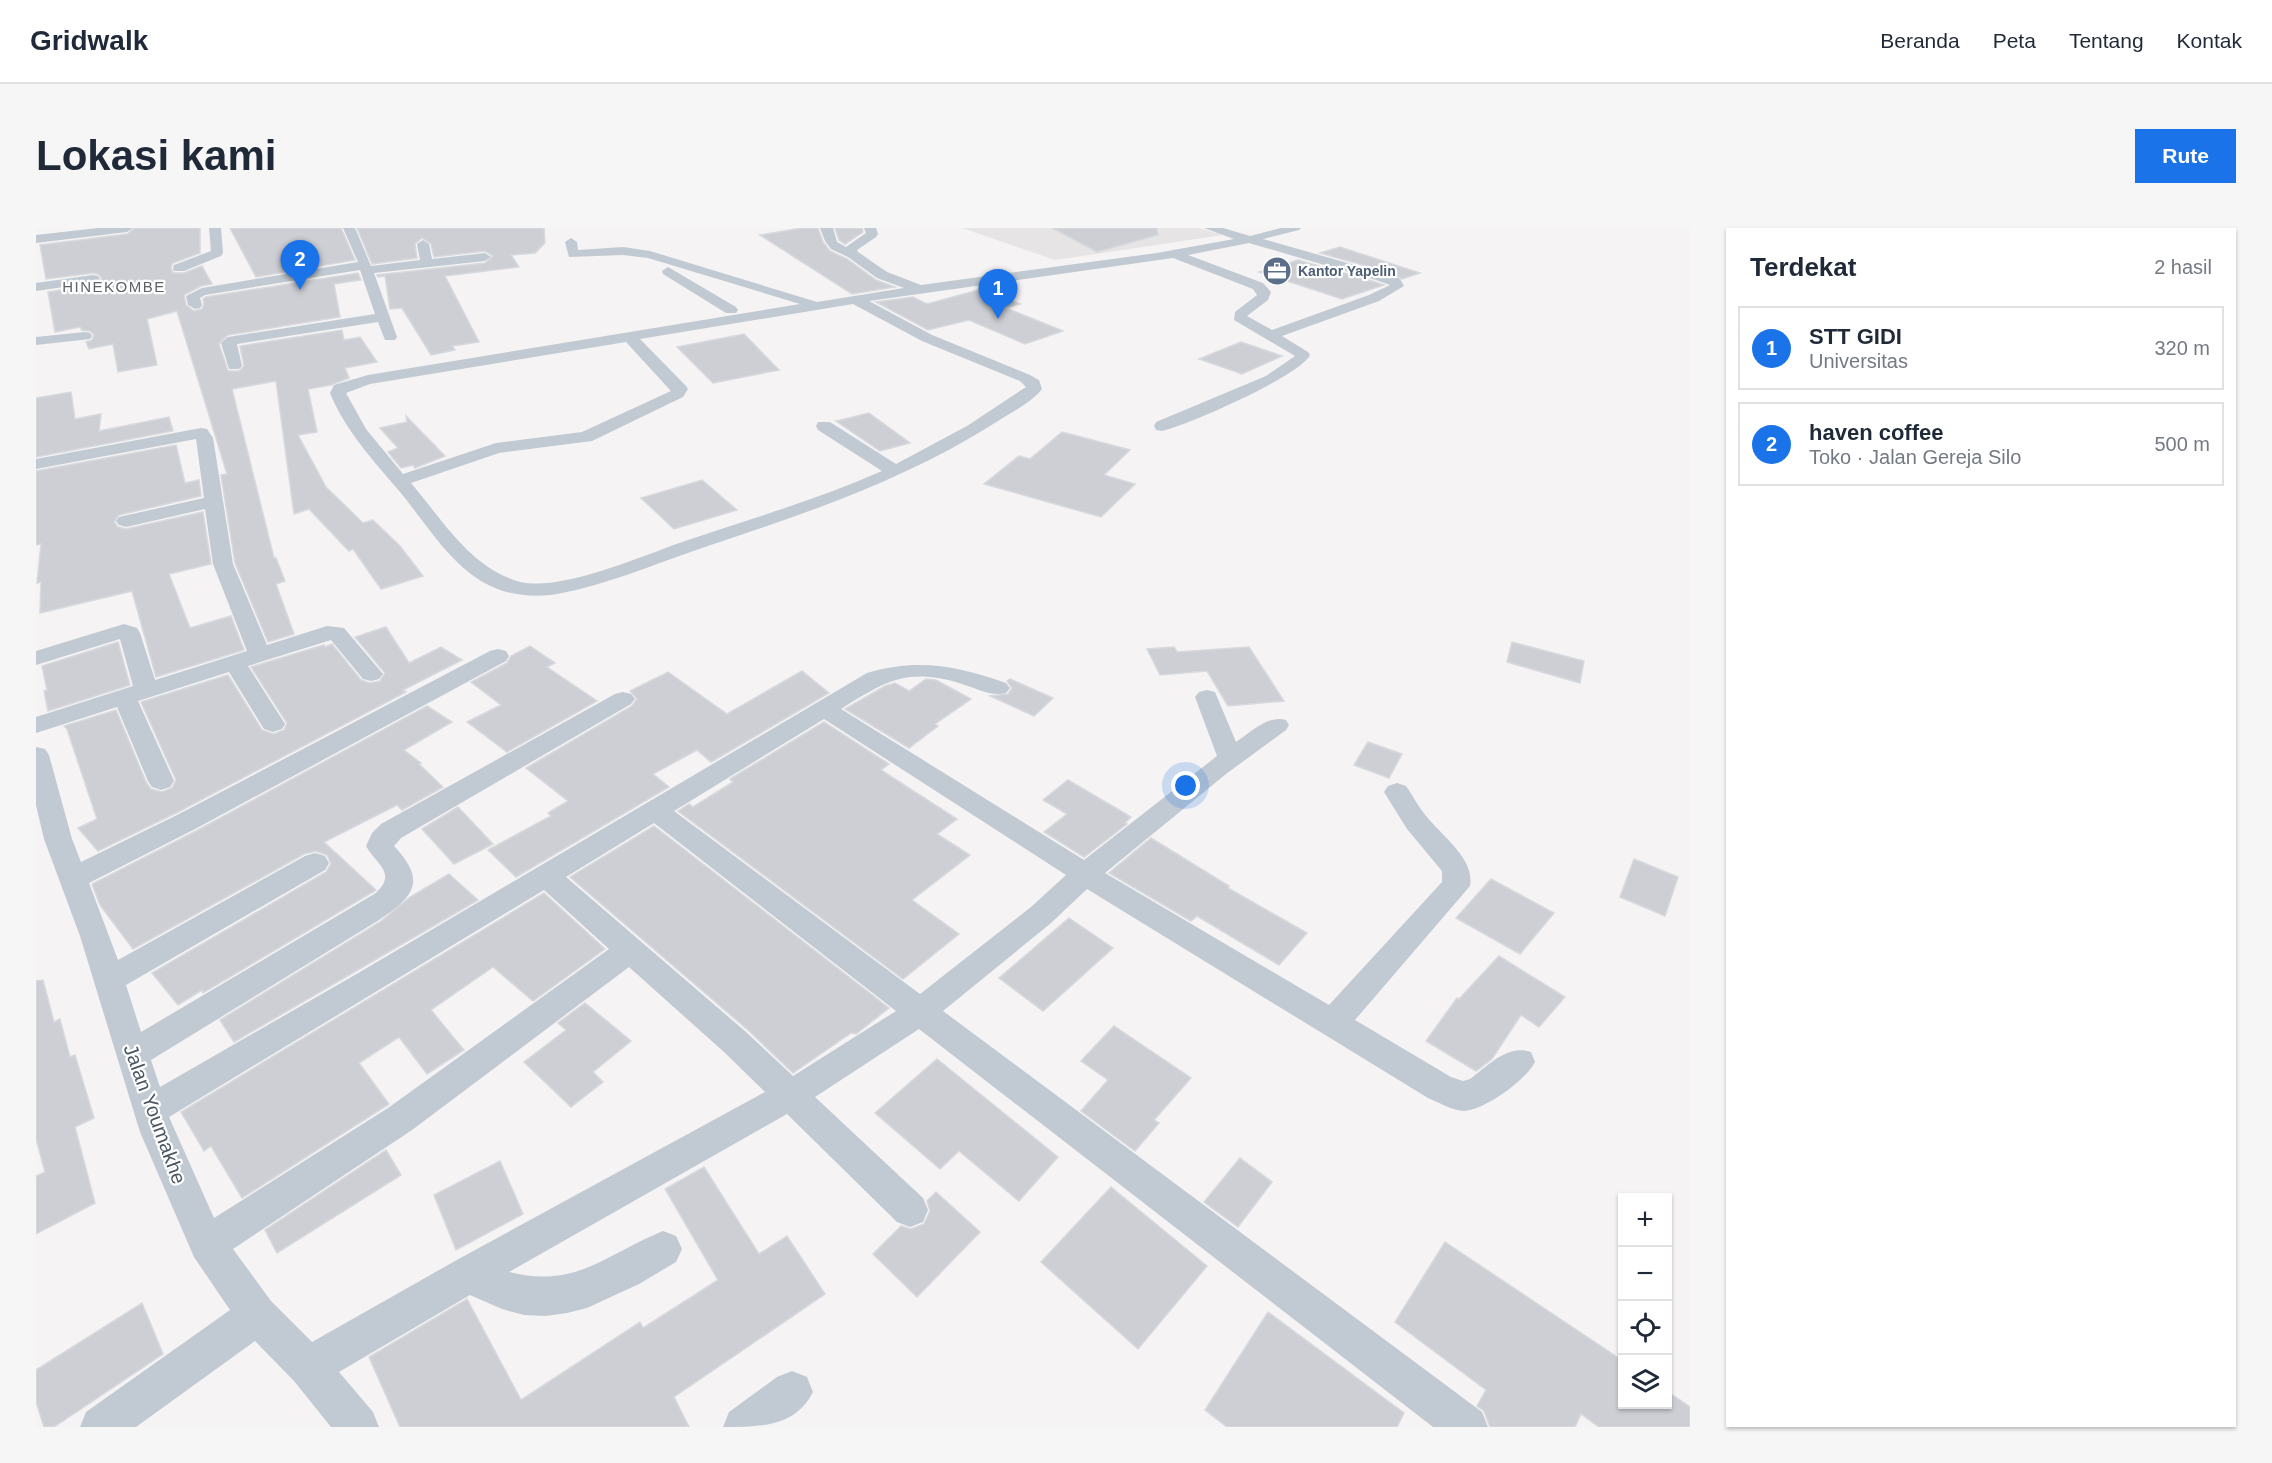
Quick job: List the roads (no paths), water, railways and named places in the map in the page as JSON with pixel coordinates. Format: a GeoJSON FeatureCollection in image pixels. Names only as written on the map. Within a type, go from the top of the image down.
{"type":"FeatureCollection","features":[{"type":"Feature","properties":{"kind":"street"},"geometry":{"type":"LineString","coordinates":[[36,239],[127,228]]}},
{"type":"Feature","properties":{"kind":"street"},"geometry":{"type":"LineString","coordinates":[[179,268],[217,253],[215,228]]}},
{"type":"Feature","properties":{"kind":"street"},"geometry":{"type":"LineString","coordinates":[[349,228],[390,337]]}},
{"type":"Feature","properties":{"kind":"street"},"geometry":{"type":"LineString","coordinates":[[826,228],[830,233],[828,238],[831,243],[852,254],[882,275],[921,290]]}},
{"type":"Feature","properties":{"kind":"street"},"geometry":{"type":"LineString","coordinates":[[852,254],[851,249],[872,234],[870,228]]}},
{"type":"Feature","properties":{"kind":"street"},"geometry":{"type":"LineString","coordinates":[[1210,228],[1397,284],[1391,291],[1285,329],[1274,337]]}},
{"type":"Feature","properties":{"kind":"street"},"geometry":{"type":"LineString","coordinates":[[849,301],[927,338],[1033,383],[1028,393],[997,415],[894,471],[865,484],[645,561],[543,590],[515,587],[499,582],[480,571],[449,542],[369,448],[352,423],[338,393],[340,388],[368,380],[849,301],[1173,254],[1295,228]]}},
{"type":"Feature","properties":{"kind":"street"},"geometry":{"type":"LineString","coordinates":[[423,244],[427,263]]}},
{"type":"Feature","properties":{"kind":"street"},"geometry":{"type":"LineString","coordinates":[[577,268],[573,266],[572,248],[623,251],[795,299],[825,305]]}},
{"type":"Feature","properties":{"kind":"street"},"geometry":{"type":"LineString","coordinates":[[1162,426],[1272,379],[1304,355],[1241,320],[1240,315],[1245,309],[1263,297],[1264,292],[1258,286],[1173,254]]}},
{"type":"Feature","properties":{"kind":"street"},"geometry":{"type":"LineString","coordinates":[[195,305],[193,296],[202,292],[365,268],[485,257]]}},
{"type":"Feature","properties":{"kind":"street"},"geometry":{"type":"LineString","coordinates":[[595,266],[651,257],[731,309]]}},
{"type":"Feature","properties":{"kind":"street"},"geometry":{"type":"LineString","coordinates":[[36,287],[93,279]]}},
{"type":"Feature","properties":{"kind":"street"},"geometry":{"type":"LineString","coordinates":[[582,334],[795,299]]}},
{"type":"Feature","properties":{"kind":"street"},"geometry":{"type":"LineString","coordinates":[[234,366],[228,343],[233,340],[384,317]]}},
{"type":"Feature","properties":{"kind":"street"},"geometry":{"type":"LineString","coordinates":[[36,341],[85,336]]}},
{"type":"Feature","properties":{"kind":"street"},"geometry":{"type":"LineString","coordinates":[[399,481],[496,448],[586,437],[677,394],[680,389],[630,336]]}},
{"type":"Feature","properties":{"kind":"street"},"geometry":{"type":"LineString","coordinates":[[824,426],[894,471]]}},
{"type":"Feature","properties":{"kind":"street"},"geometry":{"type":"LineString","coordinates":[[36,464],[201,433],[223,564],[260,654]]}},
{"type":"Feature","properties":{"kind":"street"},"geometry":{"type":"LineString","coordinates":[[126,521],[214,501]]}},
{"type":"Feature","properties":{"kind":"street"},"geometry":{"type":"LineString","coordinates":[[36,658],[124,631],[129,633],[135,693],[161,781]]}},
{"type":"Feature","properties":{"kind":"street"},"geometry":{"type":"LineString","coordinates":[[36,725],[327,633],[336,633],[371,674]]}},
{"type":"Feature","properties":{"kind":"street"},"geometry":{"type":"LineString","coordinates":[[72,879],[188,821],[498,656]]}},
{"type":"Feature","properties":{"kind":"street"},"geometry":{"type":"LineString","coordinates":[[234,662],[273,724]]}},
{"type":"Feature","properties":{"kind":"street"},"geometry":{"type":"LineString","coordinates":[[151,1110],[875,678],[907,669],[948,672],[998,688]]}},
{"type":"Feature","properties":{"kind":"street"},"geometry":{"type":"LineString","coordinates":[[1207,697],[1214,770]]}},
{"type":"Feature","properties":{"kind":"street"},"geometry":{"type":"LineString","coordinates":[[132,1054],[353,922],[387,899],[399,888],[402,879],[398,869],[380,846],[382,840],[391,831],[623,699]]}},
{"type":"Feature","properties":{"kind":"street"},"geometry":{"type":"LineString","coordinates":[[824,709],[1085,874],[1440,1088],[1463,1096],[1480,1091],[1519,1062]]}},
{"type":"Feature","properties":{"kind":"street"},"geometry":{"type":"LineString","coordinates":[[308,1367],[469,1274],[790,1095],[920,1012],[1041,915],[1085,874],[1214,770],[1277,725]]}},
{"type":"Feature","properties":{"kind":"street","name":"Jalan Youmakhe"},"geometry":{"type":"LineString","coordinates":[[38,775],[46,832],[72,879],[110,979],[158,1132],[207,1244],[257,1315],[308,1367],[358,1427]]}},
{"type":"Feature","properties":{"kind":"street"},"geometry":{"type":"LineString","coordinates":[[1333,1023],[1456,886],[1458,876],[1454,866],[1416,822],[1397,792]]}},
{"type":"Feature","properties":{"kind":"street"},"geometry":{"type":"LineString","coordinates":[[655,810],[1467,1427]]}},
{"type":"Feature","properties":{"kind":"street"},"geometry":{"type":"LineString","coordinates":[[110,979],[315,863]]}},
{"type":"Feature","properties":{"kind":"street"},"geometry":{"type":"LineString","coordinates":[[546,876],[735,1042],[910,1210]]}},
{"type":"Feature","properties":{"kind":"street"},"geometry":{"type":"LineString","coordinates":[[207,1244],[400,1119],[630,950]]}},
{"type":"Feature","properties":{"kind":"street"},"geometry":{"type":"LineString","coordinates":[[469,1274],[503,1290],[535,1297],[567,1294],[602,1284],[663,1249]]}},
{"type":"Feature","properties":{"kind":"street"},"geometry":{"type":"LineString","coordinates":[[101,1427],[257,1315]]}},
{"type":"Feature","properties":{"kind":"street"},"geometry":{"type":"LineString","coordinates":[[744,1427],[792,1392]]}},
{"type":"Feature","properties":{"kind":"place","name":"Kantor Yapelin"},"geometry":{"type":"Point","coordinates":[1277,271]}},
{"type":"Feature","properties":{"kind":"place","name":"haven coffee"},"geometry":{"type":"Point","coordinates":[300,290]}},
{"type":"Feature","properties":{"kind":"place","name":"STT GIDI"},"geometry":{"type":"Point","coordinates":[998,319]}},
{"type":"Feature","properties":{"kind":"district","name":"HINEKOMBE"},"geometry":{"type":"Point","coordinates":[114,287]}}]}
